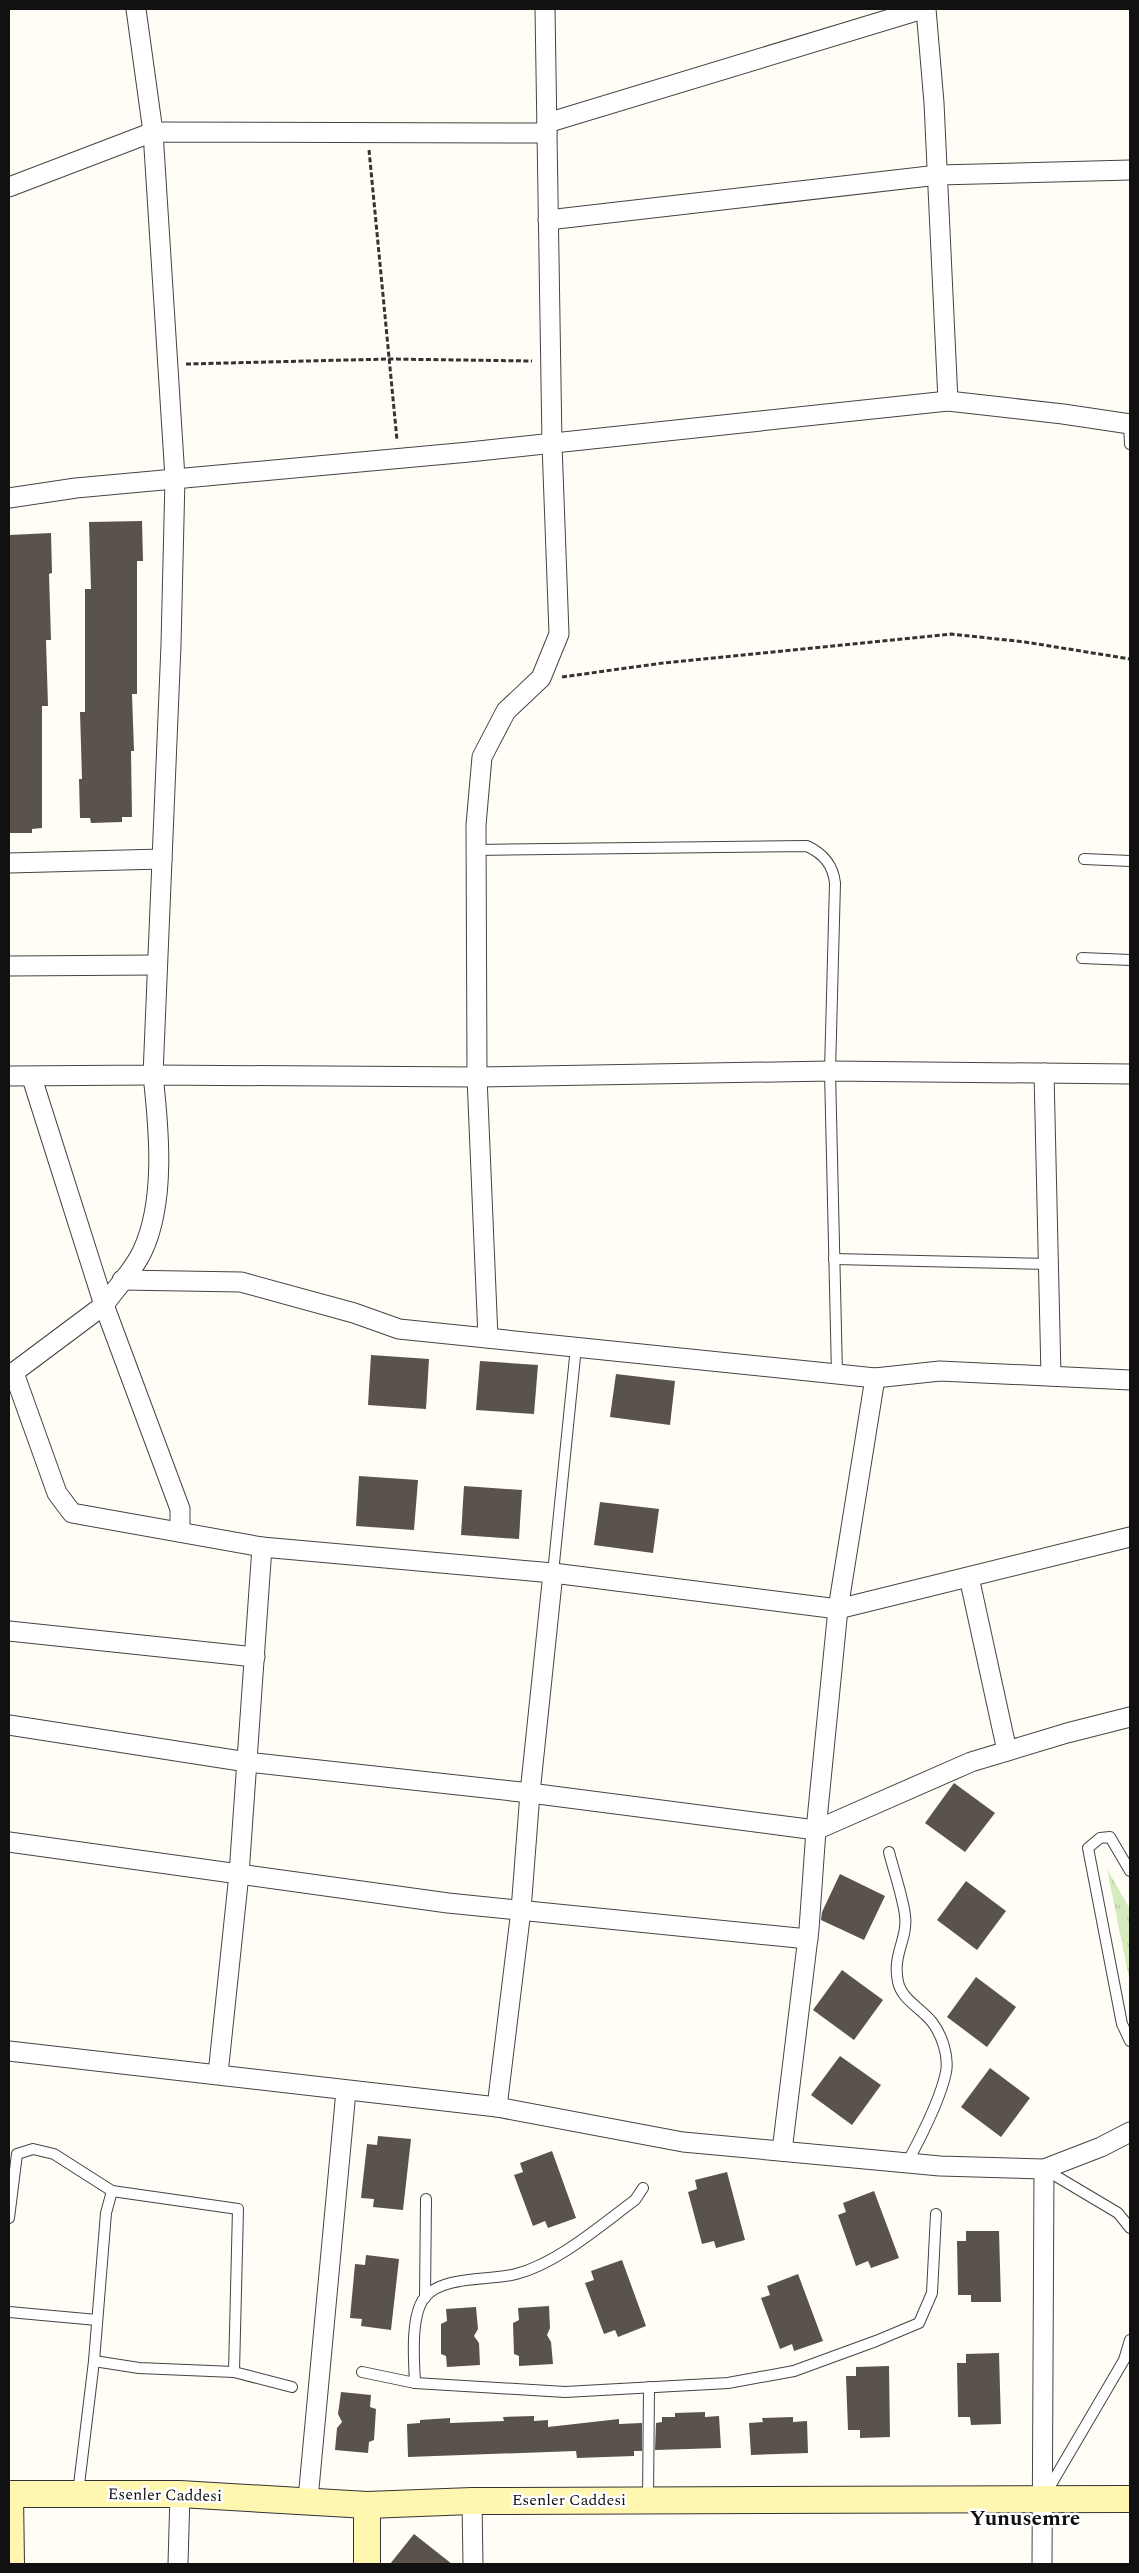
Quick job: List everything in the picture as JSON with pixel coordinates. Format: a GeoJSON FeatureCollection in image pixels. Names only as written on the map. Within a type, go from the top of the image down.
{"type":"FeatureCollection","features":[{"type":"Feature","properties":{"kind":"street"},"geometry":{"type":"LineString","coordinates":[[136,9],[152,132],[175,478],[162,860],[152,1075],[159,1129],[157,1201],[142,1252],[104,1305],[11,1375],[57,1493],[72,1513],[262,1547],[553,1573],[838,1609],[1130,1537]]}},
{"type":"Feature","properties":{"kind":"street"},"geometry":{"type":"LineString","coordinates":[[488,1338],[477,1077],[476,825],[482,757],[506,711],[541,678],[559,634],[550,362],[545,9]]}},
{"type":"Feature","properties":{"kind":"street"},"geometry":{"type":"LineString","coordinates":[[9,187],[152,132],[368,132],[547,128],[925,9],[938,175],[948,401]]}},
{"type":"Feature","properties":{"kind":"street"},"geometry":{"type":"LineString","coordinates":[[548,220],[938,175],[1130,170]]}},
{"type":"Feature","properties":{"kind":"street"},"geometry":{"type":"LineString","coordinates":[[9,498],[76,488],[552,444],[948,401],[1063,414],[1130,424]]}},
{"type":"Feature","properties":{"kind":"street"},"geometry":{"type":"LineString","coordinates":[[9,862],[162,860]]}},
{"type":"Feature","properties":{"kind":"street"},"geometry":{"type":"LineString","coordinates":[[9,966],[156,965]]}},
{"type":"Feature","properties":{"kind":"street"},"geometry":{"type":"LineString","coordinates":[[9,1076],[32,1078],[152,1075],[477,1077],[830,1071],[1130,1074]]}},
{"type":"Feature","properties":{"kind":"street"},"geometry":{"type":"LineString","coordinates":[[1044,1073],[1051,1376]]}},
{"type":"Feature","properties":{"kind":"street"},"geometry":{"type":"LineString","coordinates":[[32,1078],[104,1305],[180,1509],[180,1532]]}},
{"type":"Feature","properties":{"kind":"street"},"geometry":{"type":"LineString","coordinates":[[122,1280],[241,1282],[354,1313],[399,1329],[875,1378],[940,1371],[1130,1380]]}},
{"type":"Feature","properties":{"kind":"street"},"geometry":{"type":"LineString","coordinates":[[782,2150],[808,1939],[816,1830],[838,1609],[875,1378]]}},
{"type":"Feature","properties":{"kind":"street"},"geometry":{"type":"LineString","coordinates":[[218,2074],[239,1874],[262,1547]]}},
{"type":"Feature","properties":{"kind":"street"},"geometry":{"type":"LineString","coordinates":[[497,2107],[521,1910],[530,1793],[553,1573]]}},
{"type":"Feature","properties":{"kind":"street"},"geometry":{"type":"LineString","coordinates":[[969,1577],[1008,1751]]}},
{"type":"Feature","properties":{"kind":"street"},"geometry":{"type":"LineString","coordinates":[[9,1631],[255,1657]]}},
{"type":"Feature","properties":{"kind":"street"},"geometry":{"type":"LineString","coordinates":[[9,1725],[247,1762],[530,1793],[816,1830],[971,1762],[1130,1717]]}},
{"type":"Feature","properties":{"kind":"street"},"geometry":{"type":"LineString","coordinates":[[9,1842],[448,1903],[808,1939]]}},
{"type":"Feature","properties":{"kind":"street"},"geometry":{"type":"LineString","coordinates":[[9,2051],[497,2107],[684,2142],[907,2163],[1044,2169],[1101,2147],[1130,2132]]}},
{"type":"Feature","properties":{"kind":"street"},"geometry":{"type":"LineString","coordinates":[[308,2500],[346,2091]]}},
{"type":"Feature","properties":{"kind":"street"},"geometry":{"type":"LineString","coordinates":[[1042,2564],[1044,2169]]}},
{"type":"Feature","properties":{"kind":"street"},"geometry":{"type":"LineString","coordinates":[[9,2494],[11,2564]]}},
{"type":"Feature","properties":{"kind":"street","name":"Esenler Caddesi"},"geometry":{"type":"LineString","coordinates":[[9,2494],[180,2494],[368,2505],[472,2501],[1041,2500],[1130,2498]]}},
{"type":"Feature","properties":{"kind":"street"},"geometry":{"type":"LineString","coordinates":[[178,2564],[180,2494]]}},
{"type":"Feature","properties":{"kind":"street"},"geometry":{"type":"LineString","coordinates":[[472,2501],[473,2564]]}},
{"type":"Feature","properties":{"kind":"street"},"geometry":{"type":"LineString","coordinates":[[367,2564],[368,2505]]}},
{"type":"Feature","properties":{"kind":"lane"},"geometry":{"type":"LineString","coordinates":[[1130,424],[1130,444]]}},
{"type":"Feature","properties":{"kind":"lane"},"geometry":{"type":"LineString","coordinates":[[476,850],[807,846],[817,851],[830,865],[835,884],[830,1071],[837,1374]]}},
{"type":"Feature","properties":{"kind":"lane"},"geometry":{"type":"LineString","coordinates":[[1084,859],[1130,861]]}},
{"type":"Feature","properties":{"kind":"lane"},"geometry":{"type":"LineString","coordinates":[[1082,958],[1130,960]]}},
{"type":"Feature","properties":{"kind":"lane"},"geometry":{"type":"LineString","coordinates":[[834,1259],[1048,1264]]}},
{"type":"Feature","properties":{"kind":"lane"},"geometry":{"type":"LineString","coordinates":[[553,1573],[576,1347]]}},
{"type":"Feature","properties":{"kind":"lane"},"geometry":{"type":"LineString","coordinates":[[1130,1871],[1110,1837],[1100,1838],[1088,1848],[1122,2024],[1130,2041]]}},
{"type":"Feature","properties":{"kind":"lane"},"geometry":{"type":"LineString","coordinates":[[889,1852],[904,1915],[904,1932],[895,1964],[899,1985],[906,1998],[932,2022],[946,2056],[946,2072],[941,2089],[907,2163]]}},
{"type":"Feature","properties":{"kind":"lane"},"geometry":{"type":"LineString","coordinates":[[9,2218],[17,2154],[33,2149],[54,2154],[112,2191],[238,2209],[234,2372]]}},
{"type":"Feature","properties":{"kind":"lane"},"geometry":{"type":"LineString","coordinates":[[1044,2169],[1118,2213],[1130,2228]]}},
{"type":"Feature","properties":{"kind":"lane"},"geometry":{"type":"LineString","coordinates":[[425,2298],[439,2286],[516,2274],[554,2257],[636,2200],[643,2188]]}},
{"type":"Feature","properties":{"kind":"lane"},"geometry":{"type":"LineString","coordinates":[[78,2494],[94,2361],[106,2213],[112,2191]]}},
{"type":"Feature","properties":{"kind":"lane"},"geometry":{"type":"LineString","coordinates":[[415,2383],[414,2345],[418,2314],[425,2298],[426,2199]]}},
{"type":"Feature","properties":{"kind":"lane"},"geometry":{"type":"LineString","coordinates":[[362,2372],[415,2383],[564,2392],[728,2383],[794,2371],[876,2341],[919,2322],[932,2293],[936,2214]]}},
{"type":"Feature","properties":{"kind":"lane"},"geometry":{"type":"LineString","coordinates":[[9,2312],[97,2320]]}},
{"type":"Feature","properties":{"kind":"lane"},"geometry":{"type":"LineString","coordinates":[[1041,2500],[1119,2369],[1130,2340]]}},
{"type":"Feature","properties":{"kind":"lane"},"geometry":{"type":"LineString","coordinates":[[94,2361],[140,2368],[234,2372],[292,2386]]}},
{"type":"Feature","properties":{"kind":"lane"},"geometry":{"type":"LineString","coordinates":[[1119,2369],[1130,2370]]}},
{"type":"Feature","properties":{"kind":"lane"},"geometry":{"type":"LineString","coordinates":[[648,2388],[648,2500]]}},
{"type":"Feature","properties":{"kind":"path"},"geometry":{"type":"LineString","coordinates":[[368,132],[398,458]]}},
{"type":"Feature","properties":{"kind":"path"},"geometry":{"type":"LineString","coordinates":[[168,364],[389,359],[550,362]]}},
{"type":"Feature","properties":{"kind":"path"},"geometry":{"type":"LineString","coordinates":[[541,678],[587,675],[663,663],[951,634],[1025,642],[1130,659]]}},
{"type":"Feature","properties":{"kind":"green space"},"geometry":{"type":"Polygon","coordinates":[[[1107,1869],[1130,1909],[1130,1983],[1107,1869]]]}},
{"type":"Feature","properties":{"kind":"building"},"geometry":{"type":"Polygon","coordinates":[[[142,521],[143,561],[137,561],[137,694],[132,694],[134,751],[131,751],[132,817],[122,817],[122,822],[91,823],[90,818],[80,818],[79,779],[82,779],[80,712],[85,712],[85,589],[91,589],[89,522],[142,521]]]}},
{"type":"Feature","properties":{"kind":"building"},"geometry":{"type":"Polygon","coordinates":[[[51,533],[52,573],[49,574],[51,640],[46,640],[48,706],[42,706],[42,828],[32,829],[32,833],[9,833],[9,535],[51,533]]]}},
{"type":"Feature","properties":{"kind":"building"},"geometry":{"type":"Polygon","coordinates":[[[371,1355],[429,1359],[426,1409],[368,1405],[371,1355]]]}},
{"type":"Feature","properties":{"kind":"building"},"geometry":{"type":"Polygon","coordinates":[[[480,1361],[538,1365],[534,1414],[476,1410],[480,1361]]]}},
{"type":"Feature","properties":{"kind":"building"},"geometry":{"type":"Polygon","coordinates":[[[616,1374],[675,1381],[670,1425],[610,1417],[616,1374]]]}},
{"type":"Feature","properties":{"kind":"building"},"geometry":{"type":"Polygon","coordinates":[[[359,1476],[418,1480],[414,1530],[356,1526],[359,1476]]]}},
{"type":"Feature","properties":{"kind":"building"},"geometry":{"type":"Polygon","coordinates":[[[464,1486],[522,1490],[519,1539],[461,1535],[464,1486]]]}},
{"type":"Feature","properties":{"kind":"building"},"geometry":{"type":"Polygon","coordinates":[[[600,1502],[659,1509],[653,1553],[594,1545],[600,1502]]]}},
{"type":"Feature","properties":{"kind":"building"},"geometry":{"type":"Polygon","coordinates":[[[954,1783],[995,1813],[965,1852],[925,1823],[954,1783]]]}},
{"type":"Feature","properties":{"kind":"building"},"geometry":{"type":"Polygon","coordinates":[[[840,1874],[885,1896],[864,1940],[821,1920],[822,1912],[840,1874]]]}},
{"type":"Feature","properties":{"kind":"building"},"geometry":{"type":"Polygon","coordinates":[[[966,1881],[1006,1911],[977,1950],[937,1920],[966,1881]]]}},
{"type":"Feature","properties":{"kind":"building"},"geometry":{"type":"Polygon","coordinates":[[[842,1970],[883,2000],[854,2040],[813,2010],[842,1970]]]}},
{"type":"Feature","properties":{"kind":"building"},"geometry":{"type":"Polygon","coordinates":[[[976,1977],[1016,2007],[987,2047],[947,2017],[976,1977]]]}},
{"type":"Feature","properties":{"kind":"building"},"geometry":{"type":"Polygon","coordinates":[[[840,2056],[881,2085],[852,2125],[811,2095],[840,2056]]]}},
{"type":"Feature","properties":{"kind":"building"},"geometry":{"type":"Polygon","coordinates":[[[990,2068],[1030,2098],[1001,2137],[961,2107],[990,2068]]]}},
{"type":"Feature","properties":{"kind":"building"},"geometry":{"type":"Polygon","coordinates":[[[378,2136],[411,2139],[403,2210],[373,2207],[374,2199],[361,2198],[367,2144],[377,2145],[378,2136]]]}},
{"type":"Feature","properties":{"kind":"building"},"geometry":{"type":"Polygon","coordinates":[[[552,2151],[576,2218],[548,2228],[545,2221],[533,2226],[514,2175],[523,2172],[520,2163],[552,2151]]]}},
{"type":"Feature","properties":{"kind":"building"},"geometry":{"type":"Polygon","coordinates":[[[727,2172],[745,2240],[716,2248],[714,2241],[702,2244],[688,2192],[697,2189],[695,2180],[727,2172]]]}},
{"type":"Feature","properties":{"kind":"building"},"geometry":{"type":"Polygon","coordinates":[[[874,2191],[899,2258],[871,2268],[868,2261],[856,2266],[838,2215],[846,2212],[843,2203],[874,2191]]]}},
{"type":"Feature","properties":{"kind":"building"},"geometry":{"type":"Polygon","coordinates":[[[966,2231],[999,2231],[1001,2302],[971,2302],[971,2295],[958,2295],[957,2241],[966,2241],[966,2231]]]}},
{"type":"Feature","properties":{"kind":"building"},"geometry":{"type":"Polygon","coordinates":[[[366,2255],[399,2259],[391,2330],[361,2326],[362,2319],[350,2318],[355,2264],[365,2265],[366,2255]]]}},
{"type":"Feature","properties":{"kind":"building"},"geometry":{"type":"Polygon","coordinates":[[[622,2260],[646,2326],[618,2337],[615,2330],[604,2334],[585,2283],[594,2280],[591,2271],[622,2260]]]}},
{"type":"Feature","properties":{"kind":"building"},"geometry":{"type":"Polygon","coordinates":[[[798,2274],[823,2341],[794,2351],[792,2344],[780,2349],[761,2298],[770,2295],[767,2286],[798,2274]]]}},
{"type":"Feature","properties":{"kind":"building"},"geometry":{"type":"Polygon","coordinates":[[[549,2306],[550,2328],[547,2335],[551,2342],[553,2364],[519,2366],[519,2356],[514,2354],[513,2323],[519,2320],[518,2308],[549,2306]]]}},
{"type":"Feature","properties":{"kind":"building"},"geometry":{"type":"Polygon","coordinates":[[[476,2307],[478,2329],[474,2336],[479,2343],[480,2365],[447,2367],[446,2356],[441,2354],[441,2324],[447,2321],[446,2309],[476,2307]]]}},
{"type":"Feature","properties":{"kind":"building"},"geometry":{"type":"Polygon","coordinates":[[[999,2353],[1001,2424],[971,2425],[970,2417],[958,2417],[957,2363],[966,2363],[966,2354],[999,2353]]]}},
{"type":"Feature","properties":{"kind":"building"},"geometry":{"type":"Polygon","coordinates":[[[889,2366],[890,2437],[860,2438],[860,2430],[848,2430],[846,2376],[856,2376],[856,2367],[889,2366]]]}},
{"type":"Feature","properties":{"kind":"building"},"geometry":{"type":"Polygon","coordinates":[[[341,2392],[371,2395],[370,2407],[376,2409],[374,2440],[369,2442],[368,2453],[335,2450],[337,2428],[342,2422],[338,2414],[341,2392]]]}},
{"type":"Feature","properties":{"kind":"building"},"geometry":{"type":"Polygon","coordinates":[[[705,2412],[705,2417],[719,2416],[721,2448],[655,2450],[656,2423],[662,2422],[662,2417],[675,2417],[675,2413],[705,2412]]]}},
{"type":"Feature","properties":{"kind":"building"},"geometry":{"type":"Polygon","coordinates":[[[534,2416],[534,2421],[548,2420],[548,2427],[619,2419],[619,2424],[642,2423],[642,2451],[634,2451],[634,2456],[577,2458],[576,2451],[408,2457],[407,2424],[420,2423],[420,2420],[450,2418],[450,2423],[504,2421],[503,2417],[534,2416]]]}},
{"type":"Feature","properties":{"kind":"building"},"geometry":{"type":"Polygon","coordinates":[[[793,2417],[793,2422],[807,2421],[808,2453],[751,2455],[749,2423],[763,2422],[762,2418],[793,2417]]]}},
{"type":"Feature","properties":{"kind":"building"},"geometry":{"type":"Polygon","coordinates":[[[414,2534],[452,2564],[390,2564],[414,2534]]]}},
{"type":"Feature","properties":{"kind":"district","name":"Yunusemre"},"geometry":{"type":"Point","coordinates":[1025,2519]}}]}
